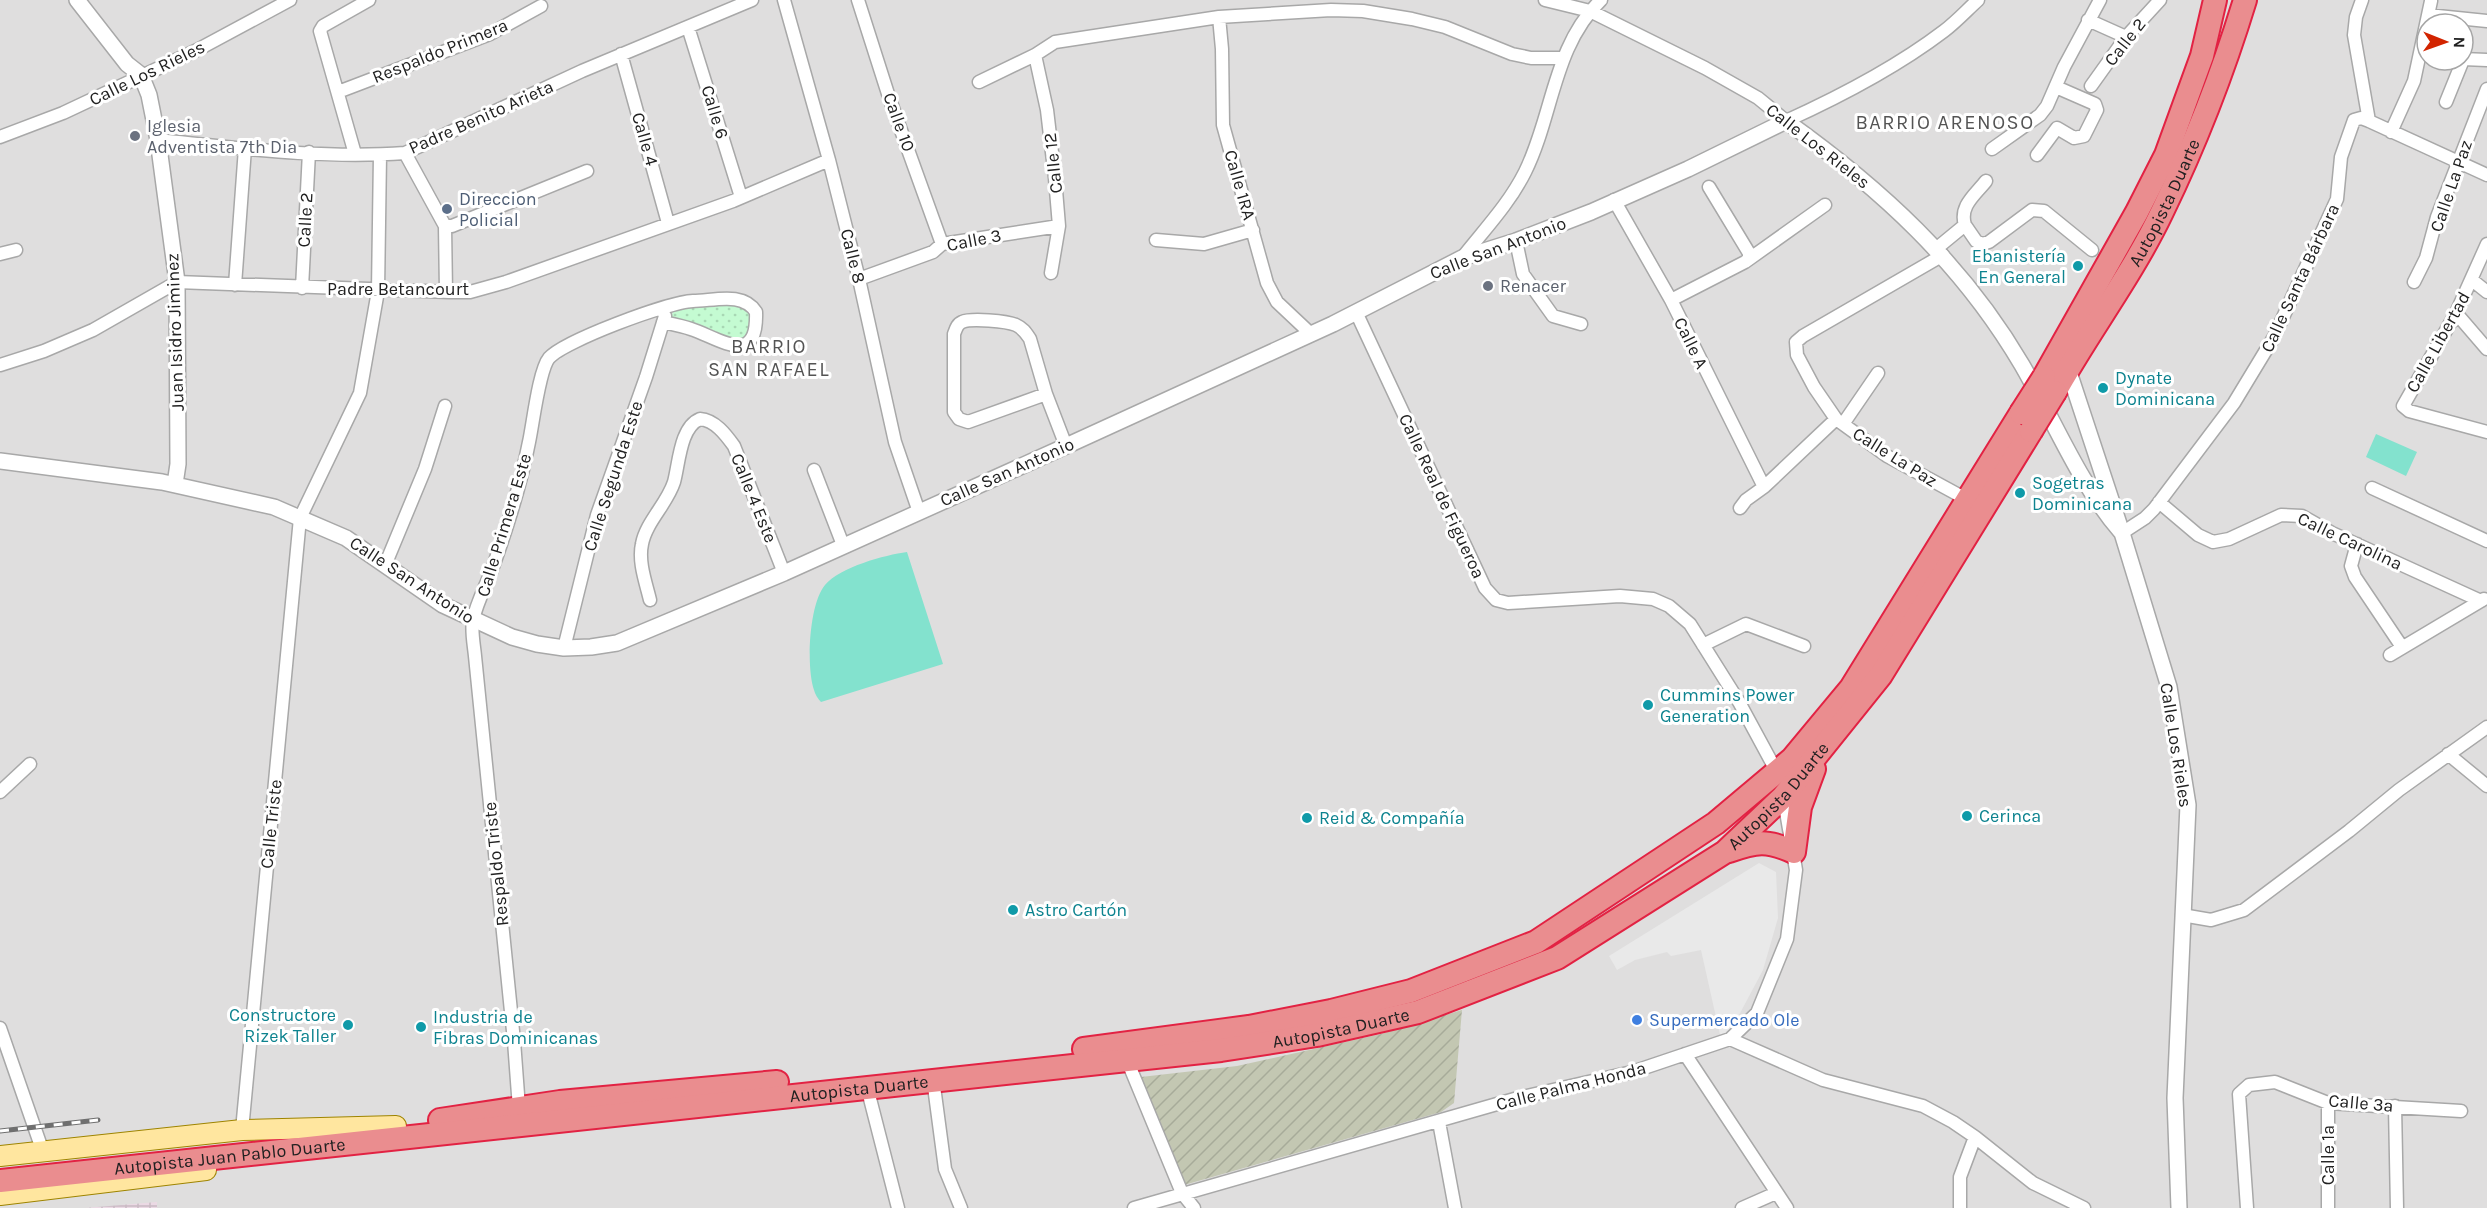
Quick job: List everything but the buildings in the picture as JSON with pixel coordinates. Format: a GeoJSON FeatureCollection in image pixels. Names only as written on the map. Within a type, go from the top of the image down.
{"type":"FeatureCollection","features":[{"type":"Feature","properties":{"kind":"highway","name":"Autopista Duarte"},"geometry":{"type":"LineString","coordinates":[[2042,381],[2137,213],[2166,155],[2202,56],[2216,0]]}},
{"type":"Feature","properties":{"kind":"highway","name":"Autopista Duarte"},"geometry":{"type":"LineString","coordinates":[[2042,381],[2068,369],[2128,273],[2162,212],[2225,65],[2245,0]]}},
{"type":"Feature","properties":{"kind":"highway"},"geometry":{"type":"LineString","coordinates":[[2026,422],[2042,381]]}},
{"type":"Feature","properties":{"kind":"highway","name":"Autopista Duarte"},"geometry":{"type":"LineString","coordinates":[[397,1132],[560,1102],[866,1073],[1221,1032],[1331,1011],[1411,991],[1536,942],[1716,823],[1792,759],[1851,688],[1968,500],[2026,422]]}},
{"type":"Feature","properties":{"kind":"highway","name":"Autopista Duarte"},"geometry":{"type":"LineString","coordinates":[[397,1132],[1221,1050],[1317,1035],[1418,1012],[1557,958],[1725,852],[1783,797],[1881,675],[2026,422]]}},
{"type":"Feature","properties":{"kind":"highway"},"geometry":{"type":"LineString","coordinates":[[1725,852],[1762,842],[1775,843],[1794,852],[1800,807],[1822,751]]}},
{"type":"Feature","properties":{"kind":"highway","name":"Autopista Juan Pablo Duarte"},"geometry":{"type":"LineString","coordinates":[[56,1162],[397,1132]]}},
{"type":"Feature","properties":{"kind":"highway"},"geometry":{"type":"LineString","coordinates":[[0,1167],[56,1162]]}},
{"type":"Feature","properties":{"kind":"highway"},"geometry":{"type":"LineString","coordinates":[[0,1181],[56,1162]]}},
{"type":"Feature","properties":{"kind":"main road"},"geometry":{"type":"LineString","coordinates":[[0,1156],[56,1162],[242,1130],[397,1132]]}},
{"type":"Feature","properties":{"kind":"main road"},"geometry":{"type":"LineString","coordinates":[[0,1195],[244,1165],[397,1132]]}},
{"type":"Feature","properties":{"kind":"street"},"geometry":{"type":"LineString","coordinates":[[77,0],[127,64],[141,75]]}},
{"type":"Feature","properties":{"kind":"street","name":"Calle Los Rieles"},"geometry":{"type":"LineString","coordinates":[[0,137],[63,113],[197,50],[290,0]]}},
{"type":"Feature","properties":{"kind":"street"},"geometry":{"type":"LineString","coordinates":[[355,154],[320,36],[323,26],[369,0]]}},
{"type":"Feature","properties":{"kind":"street","name":"Padre Benito Arieta"},"geometry":{"type":"LineString","coordinates":[[158,140],[309,152],[380,155],[405,153],[621,54],[753,0]]}},
{"type":"Feature","properties":{"kind":"street","name":"Calle 8"},"geometry":{"type":"LineString","coordinates":[[784,0],[860,279],[896,442],[919,512]]}},
{"type":"Feature","properties":{"kind":"street","name":"Calle 10"},"geometry":{"type":"LineString","coordinates":[[858,0],[889,97],[942,244]]}},
{"type":"Feature","properties":{"kind":"street","name":"Calle Los Rieles"},"geometry":{"type":"LineString","coordinates":[[1545,0],[1584,6],[1705,68],[1758,98],[1866,181],[1940,251],[2005,338],[2042,381],[2067,452],[2108,517],[2122,533]]}},
{"type":"Feature","properties":{"kind":"street"},"geometry":{"type":"LineString","coordinates":[[1462,258],[1509,200],[1526,172],[1539,138],[1563,58],[1584,6],[1600,0]]}},
{"type":"Feature","properties":{"kind":"street","name":"Calle San Antonio"},"geometry":{"type":"LineString","coordinates":[[0,461],[176,484],[274,507],[346,538],[386,563],[443,605],[473,621],[512,637],[564,648],[617,643],[784,573],[1066,446],[1311,334],[1462,258],[1516,241],[1688,169],[1821,105],[1893,64],[1944,31],[1978,0]]}},
{"type":"Feature","properties":{"kind":"street"},"geometry":{"type":"LineString","coordinates":[[1992,149],[2040,115],[2047,106],[2064,67],[2100,0]]}},
{"type":"Feature","properties":{"kind":"street","name":"Calle 2"},"geometry":{"type":"LineString","coordinates":[[2091,86],[2126,37],[2160,0]]}},
{"type":"Feature","properties":{"kind":"street"},"geometry":{"type":"LineString","coordinates":[[2362,0],[2356,17],[2354,35],[2369,121],[2487,176]]}},
{"type":"Feature","properties":{"kind":"street","name":"Respaldo Primera"},"geometry":{"type":"LineString","coordinates":[[338,92],[490,34],[541,6]]}},
{"type":"Feature","properties":{"kind":"street"},"geometry":{"type":"LineString","coordinates":[[979,82],[1035,55],[1055,42],[1219,17],[1331,10],[1363,11],[1446,27],[1512,54],[1531,58],[1563,58]]}},
{"type":"Feature","properties":{"kind":"street","name":"Calle 1RA"},"geometry":{"type":"LineString","coordinates":[[1219,17],[1222,49],[1223,124],[1267,283],[1277,302],[1311,334]]}},
{"type":"Feature","properties":{"kind":"street"},"geometry":{"type":"LineString","coordinates":[[2088,20],[2126,37]]}},
{"type":"Feature","properties":{"kind":"street","name":"Calle 6"},"geometry":{"type":"LineString","coordinates":[[688,27],[741,197]]}},
{"type":"Feature","properties":{"kind":"street","name":"Calle 4"},"geometry":{"type":"LineString","coordinates":[[621,54],[668,223]]}},
{"type":"Feature","properties":{"kind":"street","name":"Calle 12"},"geometry":{"type":"LineString","coordinates":[[1035,55],[1047,110],[1059,226],[1051,273]]}},
{"type":"Feature","properties":{"kind":"street"},"geometry":{"type":"LineString","coordinates":[[2391,132],[2418,72]]}},
{"type":"Feature","properties":{"kind":"street"},"geometry":{"type":"LineString","coordinates":[[2446,102],[2458,72]]}},
{"type":"Feature","properties":{"kind":"street","name":"Juan Isidro Jiminez"},"geometry":{"type":"LineString","coordinates":[[141,75],[149,95],[158,140],[177,282],[178,464],[176,484]]}},
{"type":"Feature","properties":{"kind":"street"},"geometry":{"type":"LineString","coordinates":[[2037,155],[2057,128],[2074,138],[2084,136],[2097,110],[2096,104],[2056,87]]}},
{"type":"Feature","properties":{"kind":"street","name":"Calle La Paz"},"geometry":{"type":"LineString","coordinates":[[2414,282],[2426,258],[2437,217],[2487,89]]}},
{"type":"Feature","properties":{"kind":"street","name":"Calle Santa Bárbara"},"geometry":{"type":"LineString","coordinates":[[2122,533],[2145,518],[2159,502],[2234,403],[2262,360],[2337,199],[2342,157],[2354,120],[2361,118],[2369,121]]}},
{"type":"Feature","properties":{"kind":"street"},"geometry":{"type":"LineString","coordinates":[[235,285],[244,148]]}},
{"type":"Feature","properties":{"kind":"street","name":"Calle 2"},"geometry":{"type":"LineString","coordinates":[[302,288],[309,152]]}},
{"type":"Feature","properties":{"kind":"street"},"geometry":{"type":"LineString","coordinates":[[405,153],[445,226],[446,292]]}},
{"type":"Feature","properties":{"kind":"street"},"geometry":{"type":"LineString","coordinates":[[300,518],[360,393],[378,291],[380,155]]}},
{"type":"Feature","properties":{"kind":"street","name":"Padre Betancourt"},"geometry":{"type":"LineString","coordinates":[[177,282],[378,291],[470,292],[507,282],[741,197],[829,160]]}},
{"type":"Feature","properties":{"kind":"street"},"geometry":{"type":"LineString","coordinates":[[445,226],[452,226],[587,171]]}},
{"type":"Feature","properties":{"kind":"street"},"geometry":{"type":"LineString","coordinates":[[1986,181],[1964,208],[1962,217],[1976,241],[1989,242],[2032,210],[2038,209],[2044,211],[2092,250]]}},
{"type":"Feature","properties":{"kind":"street"},"geometry":{"type":"LineString","coordinates":[[1709,187],[1749,253],[1749,258]]}},
{"type":"Feature","properties":{"kind":"street","name":"Calle A"},"geometry":{"type":"LineString","coordinates":[[1614,200],[1671,300],[1764,487]]}},
{"type":"Feature","properties":{"kind":"street"},"geometry":{"type":"LineString","coordinates":[[1671,300],[1762,252],[1825,205]]}},
{"type":"Feature","properties":{"kind":"street"},"geometry":{"type":"LineString","coordinates":[[1940,251],[1965,225]]}},
{"type":"Feature","properties":{"kind":"street","name":"Calle 3"},"geometry":{"type":"LineString","coordinates":[[860,279],[933,252],[942,244],[1059,226]]}},
{"type":"Feature","properties":{"kind":"street"},"geometry":{"type":"LineString","coordinates":[[1156,240],[1204,244],[1253,230]]}},
{"type":"Feature","properties":{"kind":"street"},"geometry":{"type":"LineString","coordinates":[[1516,241],[1523,274],[1553,316],[1581,324]]}},
{"type":"Feature","properties":{"kind":"street","name":"Calle Libertad"},"geometry":{"type":"LineString","coordinates":[[2487,244],[2456,314],[2403,406],[2409,411],[2487,432]]}},
{"type":"Feature","properties":{"kind":"street"},"geometry":{"type":"LineString","coordinates":[[0,254],[16,250]]}},
{"type":"Feature","properties":{"kind":"street","name":"Calle La Paz"},"geometry":{"type":"LineString","coordinates":[[1940,251],[1803,336],[1796,342],[1797,355],[1815,387],[1840,422],[1887,456],[1968,500]]}},
{"type":"Feature","properties":{"kind":"street"},"geometry":{"type":"LineString","coordinates":[[2472,280],[2487,292]]}},
{"type":"Feature","properties":{"kind":"street"},"geometry":{"type":"LineString","coordinates":[[0,365],[44,351],[93,330],[177,282]]}},
{"type":"Feature","properties":{"kind":"street"},"geometry":{"type":"LineString","coordinates":[[663,322],[690,328],[734,346],[748,342],[756,321],[756,312],[753,307],[741,300],[686,301],[668,306]]}},
{"type":"Feature","properties":{"kind":"street","name":"Calle Segunda Este"},"geometry":{"type":"LineString","coordinates":[[564,648],[597,515],[646,377],[668,306]]}},
{"type":"Feature","properties":{"kind":"street","name":"Calle Primera Este"},"geometry":{"type":"LineString","coordinates":[[473,621],[524,470],[542,378],[548,359],[562,349],[641,313],[668,306]]}},
{"type":"Feature","properties":{"kind":"street","name":"Calle Real de Figueroa"},"geometry":{"type":"LineString","coordinates":[[1356,312],[1485,588],[1496,600],[1508,603],[1620,596],[1653,599],[1669,606],[1690,624],[1739,702],[1777,771]]}},
{"type":"Feature","properties":{"kind":"street"},"geometry":{"type":"LineString","coordinates":[[2456,314],[2487,350]]}},
{"type":"Feature","properties":{"kind":"street"},"geometry":{"type":"LineString","coordinates":[[1046,394],[968,422],[959,419],[954,412],[954,334],[958,325],[963,321],[971,320],[1009,322],[1018,326],[1029,339],[1046,394],[1066,446]]}},
{"type":"Feature","properties":{"kind":"street","name":"Calle Los Rieles"},"geometry":{"type":"LineString","coordinates":[[2068,369],[2122,533],[2169,687],[2188,805],[2175,1098],[2178,1208]]}},
{"type":"Feature","properties":{"kind":"street"},"geometry":{"type":"LineString","coordinates":[[1740,508],[1746,500],[1840,422],[1878,372]]}},
{"type":"Feature","properties":{"kind":"street"},"geometry":{"type":"LineString","coordinates":[[386,563],[425,469],[445,406]]}},
{"type":"Feature","properties":{"kind":"street","name":"Calle 4 Este"},"geometry":{"type":"LineString","coordinates":[[650,600],[641,546],[669,494],[684,441],[692,425],[700,419],[711,423],[725,434],[734,446],[784,573]]}},
{"type":"Feature","properties":{"kind":"street"},"geometry":{"type":"LineString","coordinates":[[814,470],[843,545]]}},
{"type":"Feature","properties":{"kind":"street"},"geometry":{"type":"LineString","coordinates":[[2372,488],[2487,541]]}},
{"type":"Feature","properties":{"kind":"street","name":"Calle Carolina"},"geometry":{"type":"LineString","coordinates":[[2159,502],[2198,535],[2213,542],[2229,539],[2281,514],[2302,516],[2358,544],[2484,599]]}},
{"type":"Feature","properties":{"kind":"street","name":"Calle Triste"},"geometry":{"type":"LineString","coordinates":[[242,1130],[300,518]]}},
{"type":"Feature","properties":{"kind":"street"},"geometry":{"type":"LineString","coordinates":[[2358,544],[2351,566],[2355,577],[2402,647]]}},
{"type":"Feature","properties":{"kind":"street"},"geometry":{"type":"LineString","coordinates":[[2390,655],[2484,599]]}},
{"type":"Feature","properties":{"kind":"street","name":"Respaldo Triste"},"geometry":{"type":"LineString","coordinates":[[473,621],[519,1108]]}},
{"type":"Feature","properties":{"kind":"street"},"geometry":{"type":"LineString","coordinates":[[1703,645],[1746,624],[1803,646]]}},
{"type":"Feature","properties":{"kind":"street"},"geometry":{"type":"LineString","coordinates":[[2182,915],[2211,920],[2244,910],[2448,754],[2487,727]]}},
{"type":"Feature","properties":{"kind":"street"},"geometry":{"type":"LineString","coordinates":[[2448,754],[2487,786]]}},
{"type":"Feature","properties":{"kind":"street"},"geometry":{"type":"LineString","coordinates":[[0,792],[30,764]]}},
{"type":"Feature","properties":{"kind":"street","name":"Calle Palma Honda"},"geometry":{"type":"LineString","coordinates":[[1134,1208],[1518,1098],[1632,1072],[1730,1039],[1757,1013],[1787,939],[1796,870],[1777,771]]}},
{"type":"Feature","properties":{"kind":"street"},"geometry":{"type":"LineString","coordinates":[[0,1028],[56,1162]]}},
{"type":"Feature","properties":{"kind":"street"},"geometry":{"type":"LineString","coordinates":[[1730,1039],[1822,1080],[1923,1106],[1976,1137],[2033,1183],[2083,1208]]}},
{"type":"Feature","properties":{"kind":"street"},"geometry":{"type":"LineString","coordinates":[[1685,1054],[1786,1208]]}},
{"type":"Feature","properties":{"kind":"street"},"geometry":{"type":"LineString","coordinates":[[1127,1060],[1182,1193],[1194,1208]]}},
{"type":"Feature","properties":{"kind":"street"},"geometry":{"type":"LineString","coordinates":[[933,1079],[945,1169],[961,1208]]}},
{"type":"Feature","properties":{"kind":"street","name":"Calle 3a"},"geometry":{"type":"LineString","coordinates":[[2247,1208],[2240,1094],[2249,1084],[2275,1082],[2328,1103],[2461,1111]]}},
{"type":"Feature","properties":{"kind":"street"},"geometry":{"type":"LineString","coordinates":[[867,1087],[898,1208]]}},
{"type":"Feature","properties":{"kind":"street","name":"Calle 1a"},"geometry":{"type":"LineString","coordinates":[[2328,1103],[2328,1208]]}},
{"type":"Feature","properties":{"kind":"street"},"geometry":{"type":"LineString","coordinates":[[2395,1106],[2397,1208]]}},
{"type":"Feature","properties":{"kind":"street"},"geometry":{"type":"LineString","coordinates":[[1439,1122],[1455,1208]]}},
{"type":"Feature","properties":{"kind":"street"},"geometry":{"type":"LineString","coordinates":[[1960,1208],[1960,1177],[1976,1137]]}},
{"type":"Feature","properties":{"kind":"street"},"geometry":{"type":"LineString","coordinates":[[1743,1208],[1776,1193]]}},
{"type":"Feature","properties":{"kind":"shaded area"},"geometry":{"type":"Polygon","coordinates":[[[0,0],[2487,0],[2487,1208],[0,1208],[0,0]]]}},
{"type":"Feature","properties":{"kind":"shaded area"},"geometry":{"type":"Polygon","coordinates":[[[2376,434],[2417,452],[2406,476],[2366,457],[2376,434]]]}},
{"type":"Feature","properties":{"kind":"shaded area"},"geometry":{"type":"Polygon","coordinates":[[[907,552],[943,664],[821,702],[815,693],[812,680],[810,636],[815,606],[825,585],[852,567],[907,552]]]}},
{"type":"Feature","properties":{"kind":"shaded area"},"geometry":{"type":"Polygon","coordinates":[[[1759,863],[1776,872],[1778,918],[1763,970],[1730,1032],[1720,1035],[1701,950],[1671,956],[1667,952],[1635,960],[1617,970],[1609,956],[1759,863]]]}},
{"type":"Feature","properties":{"kind":"shaded area"},"geometry":{"type":"Polygon","coordinates":[[[1462,1010],[1454,1103],[1441,1112],[1184,1185],[1141,1077],[1237,1066],[1381,1034],[1462,1010]]]}},
{"type":"Feature","properties":{"kind":"shaded area"},"geometry":{"type":"Polygon","coordinates":[[[157,1202],[157,1208],[85,1208],[157,1202]]]}},
{"type":"Feature","properties":{"kind":"green space"},"geometry":{"type":"Polygon","coordinates":[[[730,301],[750,310],[750,333],[743,343],[671,318],[674,309],[730,301]]]}},
{"type":"Feature","properties":{"kind":"railway"},"geometry":{"type":"LineString","coordinates":[[0,1131],[98,1120]]}},
{"type":"Feature","properties":{"kind":"place","name":"Iglesia Adventista 7th Dia"},"geometry":{"type":"Point","coordinates":[135,136]}},
{"type":"Feature","properties":{"kind":"place","name":"Direccion Policial"},"geometry":{"type":"Point","coordinates":[447,209]}},
{"type":"Feature","properties":{"kind":"place","name":"Ebanistería En General"},"geometry":{"type":"Point","coordinates":[2078,266]}},
{"type":"Feature","properties":{"kind":"place","name":"Renacer"},"geometry":{"type":"Point","coordinates":[1488,286]}},
{"type":"Feature","properties":{"kind":"place","name":"Dynate Dominicana"},"geometry":{"type":"Point","coordinates":[2103,388]}},
{"type":"Feature","properties":{"kind":"place","name":"Sogetras Dominicana"},"geometry":{"type":"Point","coordinates":[2020,493]}},
{"type":"Feature","properties":{"kind":"place","name":"Cummins Power Generation"},"geometry":{"type":"Point","coordinates":[1648,705]}},
{"type":"Feature","properties":{"kind":"place","name":"Cerinca"},"geometry":{"type":"Point","coordinates":[1967,816]}},
{"type":"Feature","properties":{"kind":"place","name":"Reid & Compañía"},"geometry":{"type":"Point","coordinates":[1307,818]}},
{"type":"Feature","properties":{"kind":"place","name":"Astro Cartón"},"geometry":{"type":"Point","coordinates":[1013,910]}},
{"type":"Feature","properties":{"kind":"place","name":"Supermercado Ole"},"geometry":{"type":"Point","coordinates":[1637,1020]}},
{"type":"Feature","properties":{"kind":"place","name":"Constructore Rizek Taller"},"geometry":{"type":"Point","coordinates":[348,1025]}},
{"type":"Feature","properties":{"kind":"place","name":"Industria de Fibras Dominicanas"},"geometry":{"type":"Point","coordinates":[421,1027]}},
{"type":"Feature","properties":{"kind":"district","name":"BARRIO ARENOSO"},"geometry":{"type":"Point","coordinates":[1945,122]}},
{"type":"Feature","properties":{"kind":"district","name":"BARRIO SAN RAFAEL"},"geometry":{"type":"Point","coordinates":[769,358]}}]}
